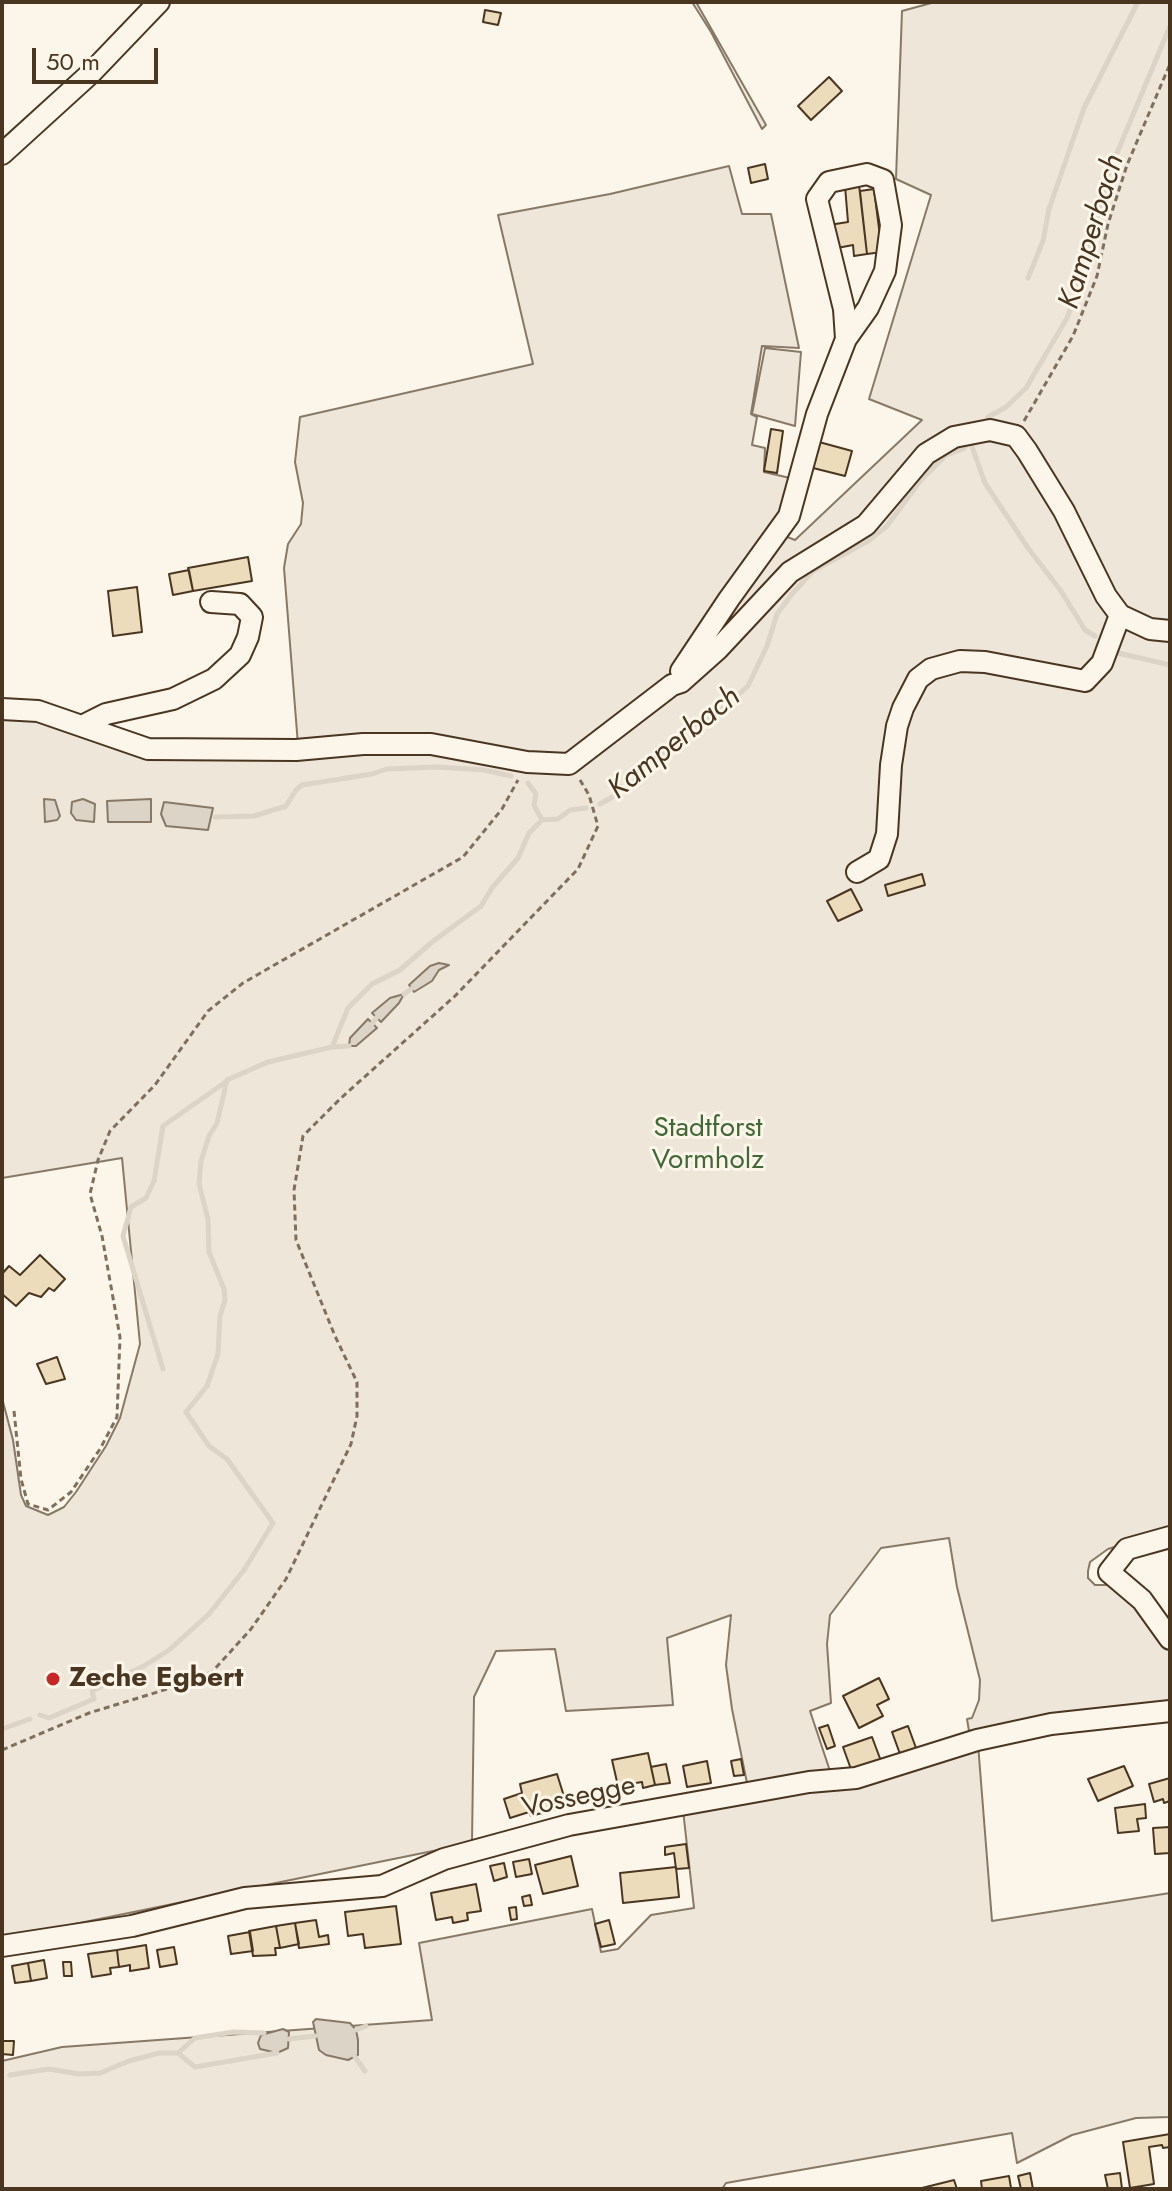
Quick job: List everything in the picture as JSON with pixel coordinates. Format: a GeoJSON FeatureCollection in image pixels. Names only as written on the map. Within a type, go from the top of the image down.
{"type":"FeatureCollection","features":[{"type":"Feature","properties":{"kind":"street"},"geometry":{"type":"LineString","coordinates":[[2,154],[91,73],[159,2]]}},
{"type":"Feature","properties":{"kind":"street"},"geometry":{"type":"LineString","coordinates":[[2,709],[38,711],[148,749],[296,750],[363,744],[431,744],[527,762],[569,764],[672,685],[789,516],[817,414],[846,339],[868,308],[885,271],[891,225],[883,180],[867,174],[829,182],[817,199],[844,309],[846,339]]}},
{"type":"Feature","properties":{"kind":"street"},"geometry":{"type":"LineString","coordinates":[[672,685],[681,682],[718,649],[790,572],[866,525],[926,454],[954,437],[990,430],[1016,436],[1064,511],[1106,596],[1120,615],[1150,629],[1170,631]]}},
{"type":"Feature","properties":{"kind":"street"},"geometry":{"type":"LineString","coordinates":[[84,725],[106,714],[173,699],[214,679],[240,655],[252,617],[240,604],[211,602]]}},
{"type":"Feature","properties":{"kind":"street"},"geometry":{"type":"LineString","coordinates":[[857,872],[879,859],[887,834],[897,726],[918,679],[931,669],[960,661],[985,662],[1085,681],[1102,663],[1120,615]]}},
{"type":"Feature","properties":{"kind":"street"},"geometry":{"type":"LineString","coordinates":[[1170,1537],[1127,1549],[1109,1572],[1142,1600],[1170,1639]]}},
{"type":"Feature","properties":{"kind":"street","name":"Vossegge"},"geometry":{"type":"LineString","coordinates":[[2,1946],[132,1926],[245,1898],[382,1886],[444,1859],[569,1825],[809,1782],[856,1778],[977,1740],[1051,1724],[1170,1711]]}},
{"type":"Feature","properties":{"kind":"path"},"geometry":{"type":"LineString","coordinates":[[1016,436],[1073,336],[1083,312],[1097,276],[1108,224],[1127,165],[1170,64]]}},
{"type":"Feature","properties":{"kind":"path"},"geometry":{"type":"LineString","coordinates":[[14,1411],[21,1479],[28,1504],[48,1510],[71,1492],[117,1417],[120,1337],[102,1236],[90,1194],[98,1160],[110,1131],[155,1085],[208,1011],[243,983],[463,857],[502,809],[527,762]]}},
{"type":"Feature","properties":{"kind":"path"},"geometry":{"type":"LineString","coordinates":[[2,1750],[89,1713],[212,1672],[251,1629],[286,1579],[351,1444],[357,1416],[357,1382],[296,1240],[294,1190],[303,1136],[455,996],[578,869],[598,826],[589,795],[569,764]]}},
{"type":"Feature","properties":{"kind":"green space"},"geometry":{"type":"Polygon","coordinates":[[[692,2],[696,2],[766,125],[762,129],[711,32],[692,2]]]}},
{"type":"Feature","properties":{"kind":"green space","name":"Stadtforst Vormholz"},"geometry":{"type":"Polygon","coordinates":[[[935,2],[1170,2],[1170,1530],[1108,1549],[1090,1562],[1088,1578],[1095,1585],[1109,1585],[1120,1591],[1147,1618],[1170,1651],[1170,1704],[1047,1720],[970,1737],[967,1719],[972,1718],[979,1700],[980,1680],[957,1587],[949,1538],[881,1548],[830,1615],[827,1644],[831,1703],[810,1711],[831,1774],[748,1788],[726,1665],[731,1615],[667,1638],[673,1705],[566,1711],[555,1649],[496,1651],[474,1697],[472,1843],[65,1926],[2,1936],[2,1398],[13,1440],[21,1495],[26,1506],[48,1515],[64,1507],[106,1446],[120,1418],[140,1344],[122,1158],[2,1178],[2,712],[32,713],[147,752],[295,753],[429,746],[530,765],[572,766],[606,742],[666,694],[664,689],[574,754],[512,755],[427,737],[298,745],[284,568],[288,544],[301,524],[303,503],[295,462],[300,417],[533,364],[498,215],[610,194],[729,166],[742,214],[771,214],[799,348],[762,346],[751,414],[757,417],[752,445],[765,448],[764,472],[790,478],[777,533],[795,540],[922,420],[869,399],[931,195],[896,179],[902,11],[935,2]]]}},
{"type":"Feature","properties":{"kind":"green space"},"geometry":{"type":"Polygon","coordinates":[[[765,348],[801,352],[795,426],[752,414],[765,348]]]}},
{"type":"Feature","properties":{"kind":"green space"},"geometry":{"type":"Polygon","coordinates":[[[978,1744],[992,1921],[1170,1893],[1170,2117],[1136,2118],[1072,2135],[1017,2163],[1012,2133],[726,2183],[722,2189],[2,2189],[2,2061],[62,2047],[432,2020],[419,1943],[592,1909],[601,1952],[618,1949],[651,1915],[694,1908],[683,1810],[978,1744]]]}},
{"type":"Feature","properties":{"kind":"shaded area"},"geometry":{"type":"Polygon","coordinates":[[[44,799],[55,800],[60,816],[57,820],[45,822],[44,799]]]}},
{"type":"Feature","properties":{"kind":"shaded area"},"geometry":{"type":"Polygon","coordinates":[[[83,799],[95,804],[94,822],[76,820],[71,813],[72,802],[83,799]]]}},
{"type":"Feature","properties":{"kind":"shaded area"},"geometry":{"type":"Polygon","coordinates":[[[151,799],[151,822],[108,822],[107,801],[151,799]]]}},
{"type":"Feature","properties":{"kind":"shaded area"},"geometry":{"type":"Polygon","coordinates":[[[164,802],[213,808],[208,830],[166,826],[161,814],[164,802]]]}},
{"type":"Feature","properties":{"kind":"shaded area"},"geometry":{"type":"Polygon","coordinates":[[[439,963],[449,965],[414,992],[409,985],[430,966],[439,963]]]}},
{"type":"Feature","properties":{"kind":"shaded area"},"geometry":{"type":"Polygon","coordinates":[[[404,994],[381,1022],[372,1013],[390,998],[404,994]]]}},
{"type":"Feature","properties":{"kind":"shaded area"},"geometry":{"type":"Polygon","coordinates":[[[368,1019],[377,1028],[356,1046],[349,1046],[350,1038],[368,1019]]]}},
{"type":"Feature","properties":{"kind":"shaded area"},"geometry":{"type":"Polygon","coordinates":[[[316,2019],[350,2023],[356,2030],[358,2055],[348,2060],[326,2055],[319,2050],[313,2022],[316,2019]]]}},
{"type":"Feature","properties":{"kind":"shaded area"},"geometry":{"type":"Polygon","coordinates":[[[283,2029],[289,2032],[288,2048],[277,2053],[260,2049],[258,2043],[261,2035],[283,2029]]]}},
{"type":"Feature","properties":{"kind":"building"},"geometry":{"type":"Polygon","coordinates":[[[485,10],[501,13],[498,25],[483,22],[485,10]]]}},
{"type":"Feature","properties":{"kind":"building"},"geometry":{"type":"Polygon","coordinates":[[[829,77],[842,91],[811,120],[798,106],[829,77]]]}},
{"type":"Feature","properties":{"kind":"building"},"geometry":{"type":"Polygon","coordinates":[[[765,164],[768,179],[751,183],[748,168],[765,164]]]}},
{"type":"Feature","properties":{"kind":"building"},"geometry":{"type":"Polygon","coordinates":[[[859,185],[867,254],[854,256],[853,245],[832,249],[829,225],[848,222],[845,186],[859,185]]]}},
{"type":"Feature","properties":{"kind":"building"},"geometry":{"type":"Polygon","coordinates":[[[874,189],[882,252],[867,254],[860,191],[874,189]]]}},
{"type":"Feature","properties":{"kind":"building"},"geometry":{"type":"Polygon","coordinates":[[[771,429],[783,431],[777,473],[764,471],[771,429]]]}},
{"type":"Feature","properties":{"kind":"building"},"geometry":{"type":"Polygon","coordinates":[[[819,442],[852,451],[845,476],[813,468],[819,442]]]}},
{"type":"Feature","properties":{"kind":"building"},"geometry":{"type":"Polygon","coordinates":[[[248,557],[252,581],[193,591],[188,568],[248,557]]]}},
{"type":"Feature","properties":{"kind":"building"},"geometry":{"type":"Polygon","coordinates":[[[189,570],[193,591],[173,595],[169,574],[189,570]]]}},
{"type":"Feature","properties":{"kind":"building"},"geometry":{"type":"Polygon","coordinates":[[[137,587],[142,632],[113,636],[108,591],[137,587]]]}},
{"type":"Feature","properties":{"kind":"building"},"geometry":{"type":"Polygon","coordinates":[[[922,874],[925,885],[888,896],[885,885],[922,874]]]}},
{"type":"Feature","properties":{"kind":"building"},"geometry":{"type":"Polygon","coordinates":[[[851,889],[862,910],[838,921],[827,901],[851,889]]]}},
{"type":"Feature","properties":{"kind":"building"},"geometry":{"type":"Polygon","coordinates":[[[40,1255],[65,1279],[54,1291],[49,1288],[41,1297],[29,1293],[16,1306],[2,1294],[2,1274],[9,1266],[20,1275],[40,1255]]]}},
{"type":"Feature","properties":{"kind":"building"},"geometry":{"type":"Polygon","coordinates":[[[57,1357],[65,1379],[46,1384],[37,1364],[57,1357]]]}},
{"type":"Feature","properties":{"kind":"building"},"geometry":{"type":"Polygon","coordinates":[[[879,1678],[889,1699],[877,1705],[883,1716],[859,1728],[843,1696],[879,1678]]]}},
{"type":"Feature","properties":{"kind":"building"},"geometry":{"type":"Polygon","coordinates":[[[828,1725],[835,1746],[827,1749],[819,1728],[828,1725]]]}},
{"type":"Feature","properties":{"kind":"building"},"geometry":{"type":"Polygon","coordinates":[[[908,1726],[916,1748],[900,1754],[892,1732],[908,1726]]]}},
{"type":"Feature","properties":{"kind":"building"},"geometry":{"type":"Polygon","coordinates":[[[872,1737],[881,1761],[852,1772],[843,1747],[872,1737]]]}},
{"type":"Feature","properties":{"kind":"building"},"geometry":{"type":"Polygon","coordinates":[[[648,1753],[655,1785],[643,1788],[642,1782],[618,1786],[612,1760],[648,1753]]]}},
{"type":"Feature","properties":{"kind":"building"},"geometry":{"type":"Polygon","coordinates":[[[741,1759],[744,1775],[734,1776],[731,1761],[741,1759]]]}},
{"type":"Feature","properties":{"kind":"building"},"geometry":{"type":"Polygon","coordinates":[[[707,1761],[711,1783],[687,1787],[683,1766],[707,1761]]]}},
{"type":"Feature","properties":{"kind":"building"},"geometry":{"type":"Polygon","coordinates":[[[666,1764],[670,1783],[655,1785],[651,1767],[666,1764]]]}},
{"type":"Feature","properties":{"kind":"building"},"geometry":{"type":"Polygon","coordinates":[[[1124,1766],[1133,1786],[1098,1801],[1088,1779],[1124,1766]]]}},
{"type":"Feature","properties":{"kind":"building"},"geometry":{"type":"Polygon","coordinates":[[[557,1774],[567,1806],[510,1818],[504,1799],[522,1793],[520,1784],[557,1774]]]}},
{"type":"Feature","properties":{"kind":"building"},"geometry":{"type":"Polygon","coordinates":[[[1170,1778],[1170,1801],[1164,1803],[1163,1799],[1154,1802],[1149,1784],[1170,1778]]]}},
{"type":"Feature","properties":{"kind":"building"},"geometry":{"type":"Polygon","coordinates":[[[1145,1804],[1146,1818],[1137,1819],[1139,1831],[1118,1833],[1115,1808],[1145,1804]]]}},
{"type":"Feature","properties":{"kind":"building"},"geometry":{"type":"Polygon","coordinates":[[[1170,1827],[1170,1853],[1155,1854],[1153,1828],[1170,1827]]]}},
{"type":"Feature","properties":{"kind":"building"},"geometry":{"type":"Polygon","coordinates":[[[686,1844],[689,1868],[676,1869],[674,1853],[665,1855],[665,1847],[686,1844]]]}},
{"type":"Feature","properties":{"kind":"building"},"geometry":{"type":"Polygon","coordinates":[[[571,1856],[578,1886],[543,1894],[535,1865],[571,1856]]]}},
{"type":"Feature","properties":{"kind":"building"},"geometry":{"type":"Polygon","coordinates":[[[529,1859],[532,1874],[516,1877],[513,1862],[529,1859]]]}},
{"type":"Feature","properties":{"kind":"building"},"geometry":{"type":"Polygon","coordinates":[[[504,1863],[507,1877],[494,1881],[490,1866],[504,1863]]]}},
{"type":"Feature","properties":{"kind":"building"},"geometry":{"type":"Polygon","coordinates":[[[676,1867],[679,1897],[623,1903],[620,1873],[676,1867]]]}},
{"type":"Feature","properties":{"kind":"building"},"geometry":{"type":"Polygon","coordinates":[[[476,1884],[481,1911],[467,1913],[468,1920],[453,1923],[452,1917],[436,1920],[431,1893],[476,1884]]]}},
{"type":"Feature","properties":{"kind":"building"},"geometry":{"type":"Polygon","coordinates":[[[530,1895],[532,1905],[524,1906],[522,1897],[530,1895]]]}},
{"type":"Feature","properties":{"kind":"building"},"geometry":{"type":"Polygon","coordinates":[[[396,1906],[401,1944],[365,1948],[363,1934],[348,1936],[345,1912],[396,1906]]]}},
{"type":"Feature","properties":{"kind":"building"},"geometry":{"type":"Polygon","coordinates":[[[516,1907],[517,1919],[511,1920],[509,1908],[516,1907]]]}},
{"type":"Feature","properties":{"kind":"building"},"geometry":{"type":"Polygon","coordinates":[[[316,1920],[319,1937],[328,1935],[329,1944],[299,1948],[295,1923],[316,1920]]]}},
{"type":"Feature","properties":{"kind":"building"},"geometry":{"type":"Polygon","coordinates":[[[609,1920],[615,1944],[601,1947],[595,1924],[609,1920]]]}},
{"type":"Feature","properties":{"kind":"building"},"geometry":{"type":"Polygon","coordinates":[[[295,1923],[299,1944],[280,1948],[276,1926],[295,1923]]]}},
{"type":"Feature","properties":{"kind":"building"},"geometry":{"type":"Polygon","coordinates":[[[276,1926],[280,1948],[275,1948],[276,1955],[253,1956],[249,1931],[276,1926]]]}},
{"type":"Feature","properties":{"kind":"building"},"geometry":{"type":"Polygon","coordinates":[[[250,1932],[253,1951],[231,1954],[228,1936],[250,1932]]]}},
{"type":"Feature","properties":{"kind":"building"},"geometry":{"type":"Polygon","coordinates":[[[146,1945],[149,1968],[130,1971],[130,1965],[119,1967],[117,1950],[146,1945]]]}},
{"type":"Feature","properties":{"kind":"building"},"geometry":{"type":"Polygon","coordinates":[[[174,1947],[177,1964],[160,1967],[157,1950],[174,1947]]]}},
{"type":"Feature","properties":{"kind":"building"},"geometry":{"type":"Polygon","coordinates":[[[117,1950],[119,1967],[110,1968],[111,1974],[92,1977],[88,1954],[117,1950]]]}},
{"type":"Feature","properties":{"kind":"building"},"geometry":{"type":"Polygon","coordinates":[[[44,1960],[47,1978],[31,1981],[28,1963],[44,1960]]]}},
{"type":"Feature","properties":{"kind":"building"},"geometry":{"type":"Polygon","coordinates":[[[63,1962],[71,1962],[72,1976],[64,1976],[63,1962]]]}},
{"type":"Feature","properties":{"kind":"building"},"geometry":{"type":"Polygon","coordinates":[[[28,1963],[31,1981],[15,1983],[12,1966],[28,1963]]]}},
{"type":"Feature","properties":{"kind":"building"},"geometry":{"type":"Polygon","coordinates":[[[2,2041],[14,2041],[13,2055],[2,2054],[2,2041]]]}},
{"type":"Feature","properties":{"kind":"building"},"geometry":{"type":"Polygon","coordinates":[[[1170,2134],[1170,2147],[1149,2147],[1154,2184],[1130,2188],[1123,2142],[1170,2134]]]}},
{"type":"Feature","properties":{"kind":"building"},"geometry":{"type":"Polygon","coordinates":[[[1030,2173],[1033,2189],[1021,2189],[1018,2176],[1030,2173]]]}},
{"type":"Feature","properties":{"kind":"building"},"geometry":{"type":"Polygon","coordinates":[[[1120,2173],[1122,2189],[1108,2189],[1105,2175],[1120,2173]]]}},
{"type":"Feature","properties":{"kind":"building"},"geometry":{"type":"Polygon","coordinates":[[[1009,2176],[1011,2188],[982,2189],[981,2181],[1009,2176]]]}},
{"type":"Feature","properties":{"kind":"building"},"geometry":{"type":"Polygon","coordinates":[[[954,2180],[957,2189],[922,2189],[922,2188],[954,2180]]]}},
{"type":"Feature","properties":{"kind":"waterway"},"geometry":{"type":"LineString","coordinates":[[1028,278],[1043,241],[1049,209],[1084,108],[1138,2]]}},
{"type":"Feature","properties":{"kind":"waterway","name":"Kamperbach"},"geometry":{"type":"LineString","coordinates":[[988,417],[1006,407],[1026,388],[1067,318],[1085,268],[1107,177],[1170,26]]}},
{"type":"Feature","properties":{"kind":"waterway","name":"Kamperbach"},"geometry":{"type":"LineString","coordinates":[[600,804],[629,788],[685,728],[711,719],[748,686],[767,646],[777,614],[792,594],[813,571],[868,541],[887,526],[921,480],[946,455],[963,449],[970,441],[985,483],[1085,630],[1095,636]]}},
{"type":"Feature","properties":{"kind":"waterway"},"geometry":{"type":"LineString","coordinates":[[1114,652],[1170,665]]}},
{"type":"Feature","properties":{"kind":"waterway"},"geometry":{"type":"LineString","coordinates":[[215,817],[254,816],[286,806],[302,785],[387,769],[437,767],[484,770],[511,776]]}},
{"type":"Feature","properties":{"kind":"waterway"},"geometry":{"type":"LineString","coordinates":[[528,783],[536,794],[534,805],[542,820]]}},
{"type":"Feature","properties":{"kind":"waterway","name":"Kamperbach"},"geometry":{"type":"LineString","coordinates":[[40,1715],[49,1718],[94,1699],[92,1691],[169,1650],[209,1614],[244,1570],[273,1523],[227,1459],[209,1446],[186,1412],[207,1386],[218,1354],[220,1316],[225,1300],[224,1289],[209,1252],[208,1219],[199,1184],[201,1161],[217,1123],[227,1080],[268,1062],[332,1047],[348,1008],[372,984],[400,970],[481,906],[518,858],[529,833],[542,820],[558,819],[570,810],[586,808]]}},
{"type":"Feature","properties":{"kind":"waterway"},"geometry":{"type":"LineString","coordinates":[[404,994],[411,989]]}},
{"type":"Feature","properties":{"kind":"waterway"},"geometry":{"type":"LineString","coordinates":[[372,1024],[377,1017]]}},
{"type":"Feature","properties":{"kind":"waterway"},"geometry":{"type":"LineString","coordinates":[[333,1047],[349,1046]]}},
{"type":"Feature","properties":{"kind":"waterway"},"geometry":{"type":"LineString","coordinates":[[163,1369],[123,1236],[131,1207],[146,1198],[154,1181],[163,1126],[227,1081]]}},
{"type":"Feature","properties":{"kind":"waterway","name":"Kamperbach"},"geometry":{"type":"LineString","coordinates":[[2,1729],[30,1719]]}},
{"type":"Feature","properties":{"kind":"waterway"},"geometry":{"type":"LineString","coordinates":[[356,2030],[366,2026]]}},
{"type":"Feature","properties":{"kind":"waterway"},"geometry":{"type":"LineString","coordinates":[[178,2053],[195,2038],[233,2032],[264,2033]]}},
{"type":"Feature","properties":{"kind":"waterway"},"geometry":{"type":"LineString","coordinates":[[289,2039],[315,2036]]}},
{"type":"Feature","properties":{"kind":"waterway"},"geometry":{"type":"LineString","coordinates":[[10,2075],[49,2069],[79,2074],[100,2073],[159,2053],[178,2053],[195,2067],[277,2053]]}},
{"type":"Feature","properties":{"kind":"waterway"},"geometry":{"type":"LineString","coordinates":[[355,2057],[365,2071]]}},
{"type":"Feature","properties":{"kind":"place","name":"Zeche Egbert"},"geometry":{"type":"Point","coordinates":[53,1679]}}]}
